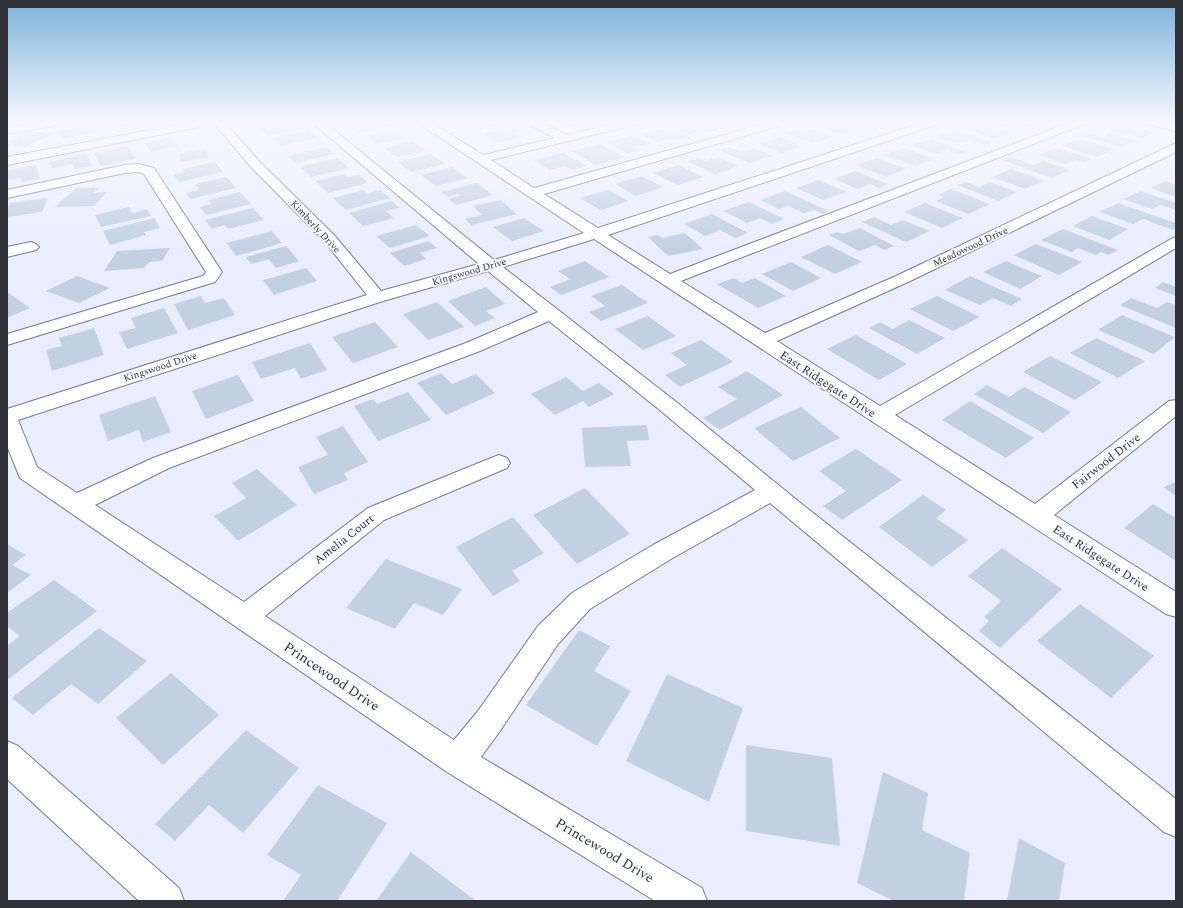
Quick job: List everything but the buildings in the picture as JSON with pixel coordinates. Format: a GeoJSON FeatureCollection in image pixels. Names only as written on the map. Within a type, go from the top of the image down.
{"type":"FeatureCollection","features":[{"type":"Feature","properties":{"kind":"street","name":"Kimberly Drive"},"geometry":{"type":"LineString","coordinates":[[256,165],[330,239],[377,297]]}},
{"type":"Feature","properties":{"kind":"street"},"geometry":{"type":"LineString","coordinates":[[370,165],[550,313],[668,406],[771,492],[1176,820]]}},
{"type":"Feature","properties":{"kind":"street","name":"East Ridgegate Drive"},"geometry":{"type":"LineString","coordinates":[[491,165],[878,416],[1176,606]]}},
{"type":"Feature","properties":{"kind":"street"},"geometry":{"type":"LineString","coordinates":[[532,193],[629,165]]}},
{"type":"Feature","properties":{"kind":"street","name":"Kingswood Drive"},"geometry":{"type":"LineString","coordinates":[[7,418],[377,297],[596,234],[803,165]]}},
{"type":"Feature","properties":{"kind":"street"},"geometry":{"type":"LineString","coordinates":[[668,280],[967,165]]}},
{"type":"Feature","properties":{"kind":"street","name":"Meadowood Drive"},"geometry":{"type":"LineString","coordinates":[[762,341],[902,279],[1138,165]]}},
{"type":"Feature","properties":{"kind":"street"},"geometry":{"type":"LineString","coordinates":[[7,194],[125,169],[138,168],[149,171],[214,272],[209,279],[39,329],[7,340]]}},
{"type":"Feature","properties":{"kind":"street"},"geometry":{"type":"LineString","coordinates":[[878,416],[1176,242]]}},
{"type":"Feature","properties":{"kind":"street"},"geometry":{"type":"LineString","coordinates":[[7,252],[31,247]]}},
{"type":"Feature","properties":{"kind":"street"},"geometry":{"type":"LineString","coordinates":[[76,504],[161,463],[473,347],[531,323],[550,313]]}},
{"type":"Feature","properties":{"kind":"street","name":"Fairwood Drive"},"geometry":{"type":"LineString","coordinates":[[1036,516],[1176,406]]}},
{"type":"Feature","properties":{"kind":"street","name":"Princewood Drive"},"geometry":{"type":"LineString","coordinates":[[7,418],[28,472],[458,761],[689,901]]}},
{"type":"Feature","properties":{"kind":"street","name":"Amelia Court"},"geometry":{"type":"LineString","coordinates":[[245,617],[376,514],[499,462]]}},
{"type":"Feature","properties":{"kind":"street"},"geometry":{"type":"LineString","coordinates":[[458,761],[489,721],[548,636],[581,601],[662,552],[771,492]]}},
{"type":"Feature","properties":{"kind":"street"},"geometry":{"type":"LineString","coordinates":[[7,757],[166,901]]}}]}
